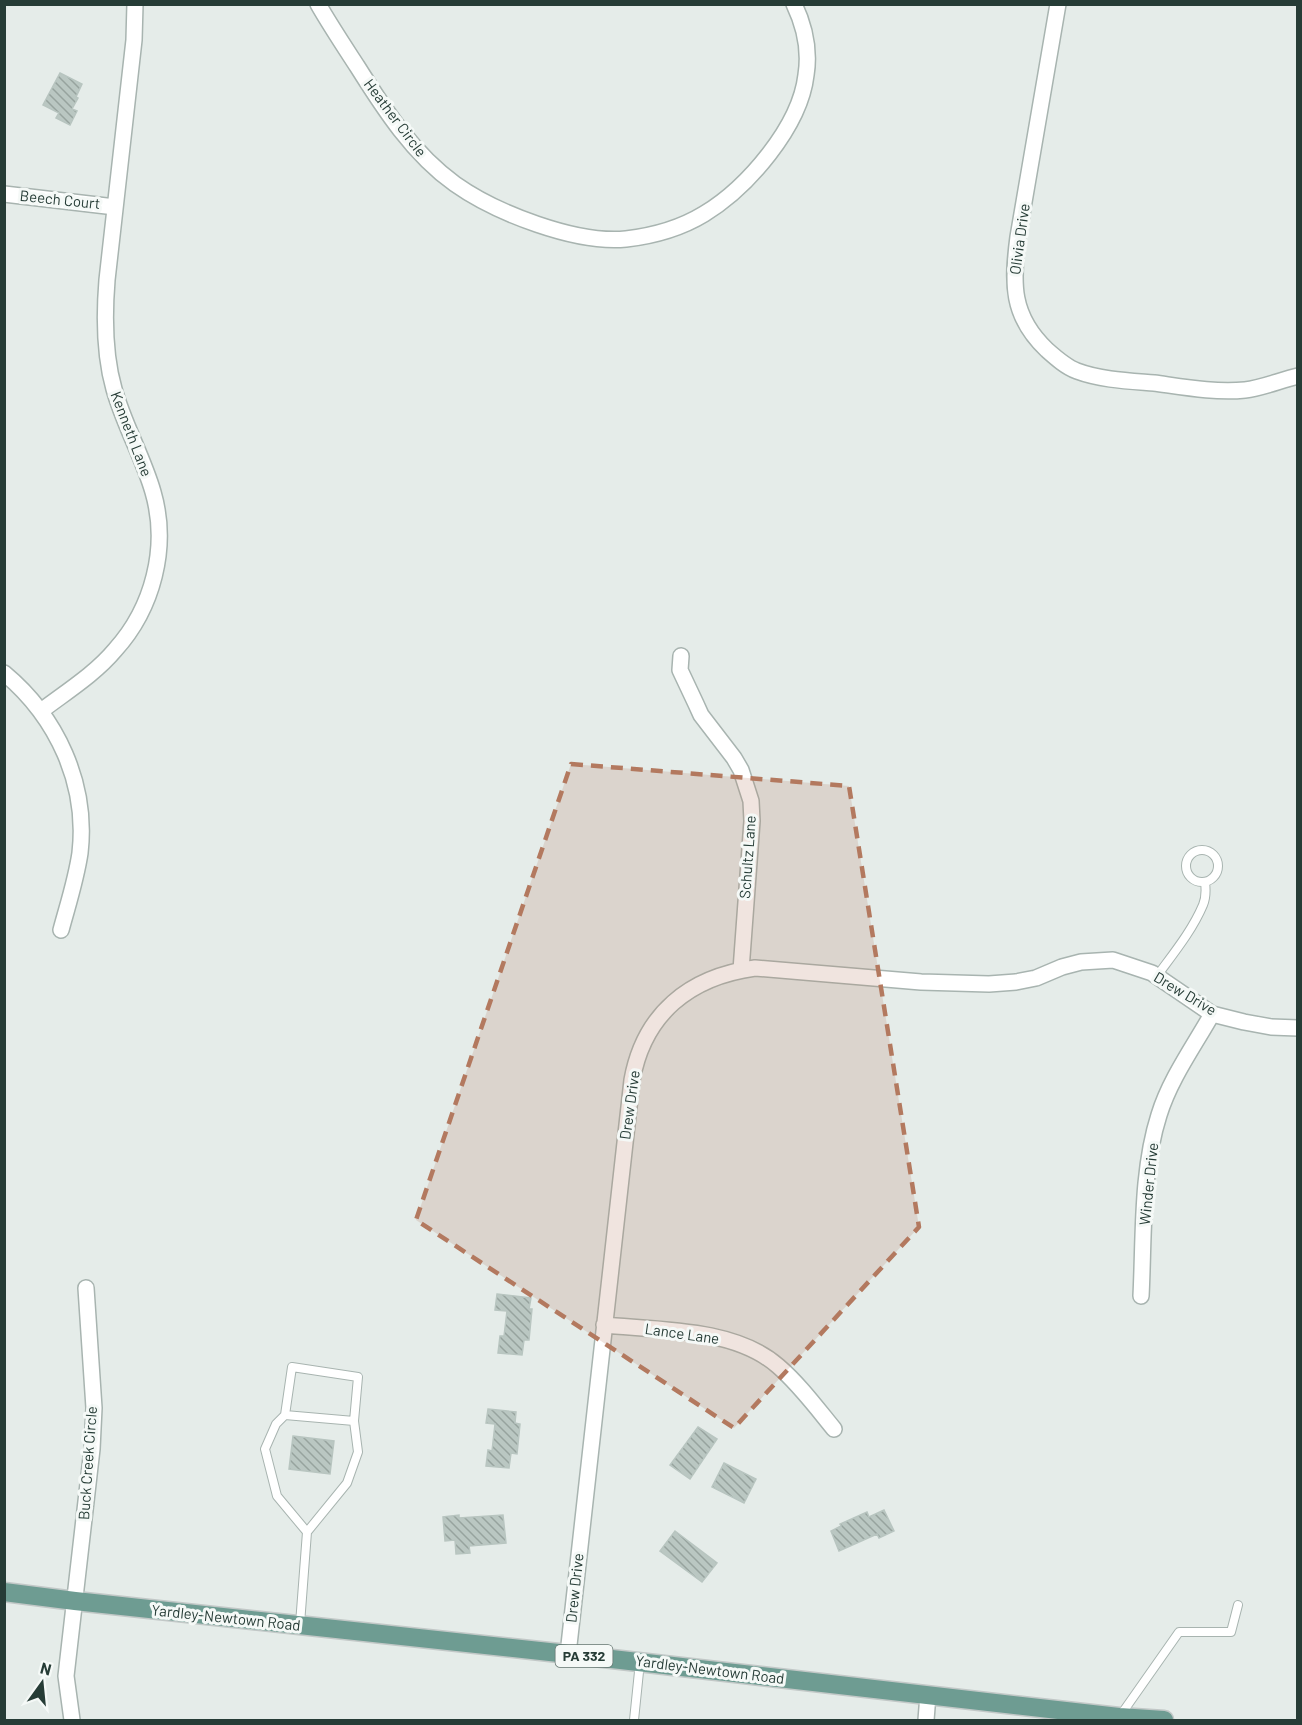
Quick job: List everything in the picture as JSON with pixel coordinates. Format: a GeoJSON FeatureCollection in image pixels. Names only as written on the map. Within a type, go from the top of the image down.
{"type":"FeatureCollection","features":[{"type":"Feature","properties":{"kind":"main road","name":"Yardley-Newtown Road"},"geometry":{"type":"LineString","coordinates":[[4,1592],[1119,1717],[1164,1720]]}},
{"type":"Feature","properties":{"kind":"street","name":"Kenneth Lane"},"geometry":{"type":"LineString","coordinates":[[41,711],[101,664],[116,650],[134,625],[146,602],[155,575],[159,547],[154,494],[125,424],[106,350],[105,301],[134,40],[135,4]]}},
{"type":"Feature","properties":{"kind":"street","name":"Heather Circle"},"geometry":{"type":"LineString","coordinates":[[318,4],[379,101],[433,167],[455,184],[479,199],[532,223],[566,233],[601,239],[624,239],[652,235],[702,216],[741,185],[765,159],[782,135],[798,104],[806,75],[808,53],[806,35],[794,4]]}},
{"type":"Feature","properties":{"kind":"street","name":"Olivia Drive"},"geometry":{"type":"LineString","coordinates":[[1058,4],[1014,268],[1018,304],[1027,326],[1051,354],[1070,368],[1114,379],[1216,390],[1246,390],[1298,376]]}},
{"type":"Feature","properties":{"kind":"street","name":"Beech Court"},"geometry":{"type":"LineString","coordinates":[[4,194],[115,207]]}},
{"type":"Feature","properties":{"kind":"street","name":"Schultz Lane"},"geometry":{"type":"LineString","coordinates":[[681,656],[680,670],[701,715],[734,758],[747,785],[751,801],[752,821],[741,970]]}},
{"type":"Feature","properties":{"kind":"street"},"geometry":{"type":"LineString","coordinates":[[4,674],[16,683],[41,711],[54,731],[68,759],[79,802],[80,851],[74,884],[61,930]]}},
{"type":"Feature","properties":{"kind":"street","name":"Drew Drive"},"geometry":{"type":"LineString","coordinates":[[568,1654],[632,1080],[647,1034],[672,1003],[690,989],[717,976],[755,968],[921,982],[989,984],[1036,978],[1081,962],[1113,960],[1157,976],[1212,1014],[1271,1027],[1298,1028]]}},
{"type":"Feature","properties":{"kind":"street","name":"Winder Drive"},"geometry":{"type":"LineString","coordinates":[[1140,1296],[1147,1173],[1152,1141],[1160,1113],[1174,1080],[1212,1014]]}},
{"type":"Feature","properties":{"kind":"street","name":"Buck Creek Circle"},"geometry":{"type":"LineString","coordinates":[[72,1720],[66,1676],[92,1449],[94,1408],[86,1288]]}},
{"type":"Feature","properties":{"kind":"street","name":"Lance Lane"},"geometry":{"type":"LineString","coordinates":[[604,1325],[714,1337],[760,1353],[777,1365],[803,1391],[834,1429]]}},
{"type":"Feature","properties":{"kind":"street"},"geometry":{"type":"LineString","coordinates":[[926,1720],[928,1695]]}},
{"type":"Feature","properties":{"kind":"lane"},"geometry":{"type":"LineString","coordinates":[[1204,849],[1214,855],[1219,866],[1215,876],[1205,882],[1194,880],[1186,872],[1186,861],[1193,852],[1204,849]]}},
{"type":"Feature","properties":{"kind":"lane"},"geometry":{"type":"LineString","coordinates":[[1157,976],[1183,940],[1204,904],[1205,882]]}},
{"type":"Feature","properties":{"kind":"lane"},"geometry":{"type":"LineString","coordinates":[[299,1625],[307,1532],[347,1483],[358,1452],[354,1421],[358,1377],[292,1367],[285,1415],[276,1424],[265,1449],[277,1496],[307,1532]]}},
{"type":"Feature","properties":{"kind":"lane"},"geometry":{"type":"LineString","coordinates":[[285,1415],[354,1421]]}},
{"type":"Feature","properties":{"kind":"lane"},"geometry":{"type":"LineString","coordinates":[[1119,1717],[1179,1632],[1231,1632],[1238,1605]]}},
{"type":"Feature","properties":{"kind":"lane"},"geometry":{"type":"LineString","coordinates":[[634,1720],[640,1662]]}},
{"type":"Feature","properties":{"kind":"highlighted area"},"geometry":{"type":"Polygon","coordinates":[[[571,764],[849,786],[919,1227],[734,1428],[416,1220],[571,764]]]}},
{"type":"Feature","properties":{"kind":"building"},"geometry":{"type":"Polygon","coordinates":[[[60,73],[82,84],[72,109],[77,111],[70,125],[56,118],[59,113],[43,105],[60,73]]]}},
{"type":"Feature","properties":{"kind":"building"},"geometry":{"type":"Polygon","coordinates":[[[497,1294],[531,1298],[529,1340],[524,1340],[522,1355],[498,1353],[500,1336],[504,1336],[507,1311],[495,1310],[497,1294]]]}},
{"type":"Feature","properties":{"kind":"building"},"geometry":{"type":"Polygon","coordinates":[[[488,1409],[516,1412],[515,1423],[520,1424],[517,1454],[511,1453],[509,1468],[486,1466],[488,1450],[492,1451],[495,1424],[486,1423],[488,1409]]]}},
{"type":"Feature","properties":{"kind":"building"},"geometry":{"type":"Polygon","coordinates":[[[698,1427],[717,1439],[690,1479],[670,1465],[698,1427]]]}},
{"type":"Feature","properties":{"kind":"building"},"geometry":{"type":"Polygon","coordinates":[[[293,1436],[334,1441],[330,1474],[289,1469],[293,1436]]]}},
{"type":"Feature","properties":{"kind":"building"},"geometry":{"type":"Polygon","coordinates":[[[724,1463],[756,1479],[744,1503],[712,1487],[724,1463]]]}},
{"type":"Feature","properties":{"kind":"building"},"geometry":{"type":"Polygon","coordinates":[[[884,1510],[894,1531],[879,1538],[877,1534],[839,1551],[831,1531],[841,1526],[840,1524],[867,1512],[869,1517],[884,1510]]]}},
{"type":"Feature","properties":{"kind":"building"},"geometry":{"type":"Polygon","coordinates":[[[459,1515],[459,1518],[503,1515],[506,1543],[469,1546],[470,1553],[456,1554],[455,1540],[445,1541],[443,1517],[459,1515]]]}},
{"type":"Feature","properties":{"kind":"building"},"geometry":{"type":"Polygon","coordinates":[[[675,1531],[717,1563],[702,1582],[660,1551],[675,1531]]]}}]}
